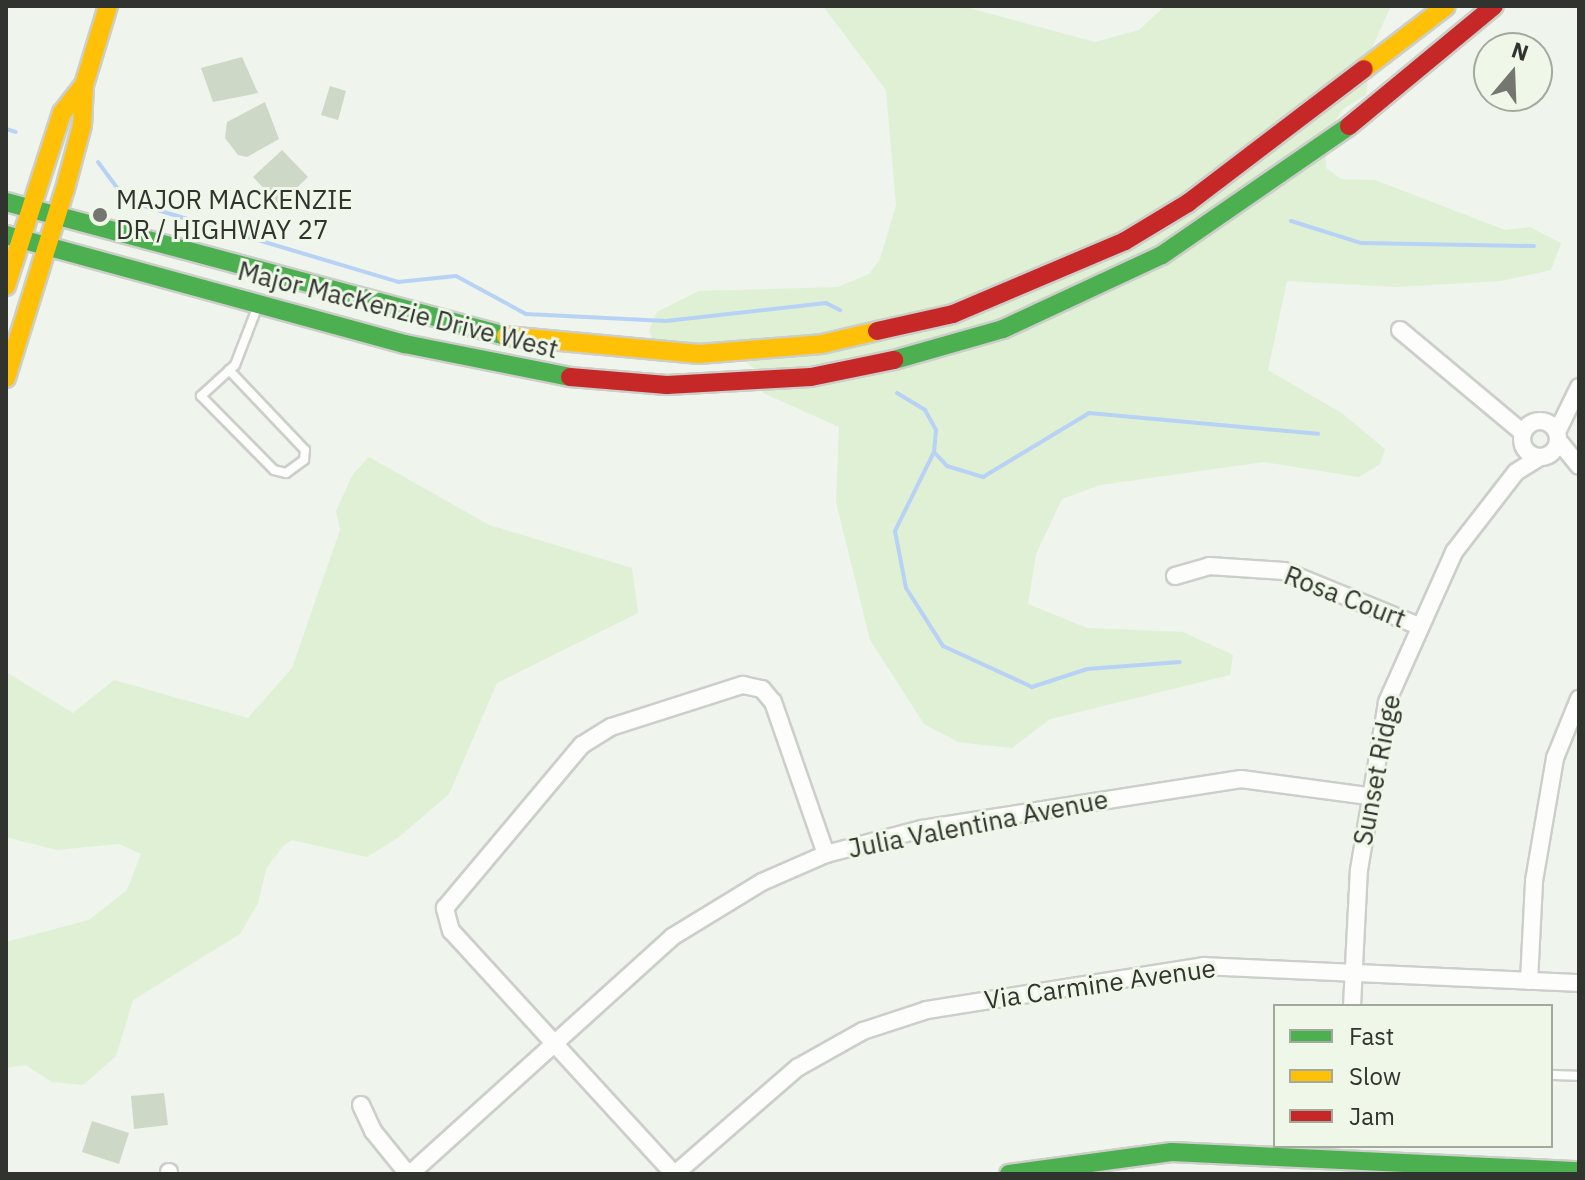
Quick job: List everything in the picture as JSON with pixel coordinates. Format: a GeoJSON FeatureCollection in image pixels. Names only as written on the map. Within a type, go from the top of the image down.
{"type":"FeatureCollection","features":[{"type":"Feature","properties":{"kind":"main road"},"geometry":{"type":"LineString","coordinates":[[6,378],[57,217],[82,125],[84,85],[108,6]]}},
{"type":"Feature","properties":{"kind":"main road","name":"Major MacKenzie Drive West"},"geometry":{"type":"LineString","coordinates":[[6,202],[515,338],[699,354],[822,344],[953,314],[1125,241],[1188,203],[1446,6]]}},
{"type":"Feature","properties":{"kind":"main road","name":"Major MacKenzie Drive West"},"geometry":{"type":"LineString","coordinates":[[13,237],[259,304],[553,376],[720,384],[875,366],[1003,329],[1162,255],[1381,104],[1494,6]]}},
{"type":"Feature","properties":{"kind":"main road"},"geometry":{"type":"LineString","coordinates":[[6,286],[13,237],[30,209],[62,113],[84,85]]}},
{"type":"Feature","properties":{"kind":"main road"},"geometry":{"type":"LineString","coordinates":[[1009,1174],[1150,1152],[1345,1153],[1579,1171]]}},
{"type":"Feature","properties":{"kind":"street"},"geometry":{"type":"LineString","coordinates":[[1400,330],[1530,429],[1558,436],[1578,465]]}},
{"type":"Feature","properties":{"kind":"street"},"geometry":{"type":"LineString","coordinates":[[1530,429],[1568,402],[1579,387]]}},
{"type":"Feature","properties":{"kind":"street"},"geometry":{"type":"LineString","coordinates":[[1543,456],[1558,436],[1568,402]]}},
{"type":"Feature","properties":{"kind":"street"},"geometry":{"type":"LineString","coordinates":[[1530,429],[1543,456],[1578,465]]}},
{"type":"Feature","properties":{"kind":"street","name":"Sunset Ridge"},"geometry":{"type":"LineString","coordinates":[[1352,1004],[1369,796],[1387,702],[1454,552],[1516,472],[1530,429]]}},
{"type":"Feature","properties":{"kind":"street","name":"Sunset Ridge"},"geometry":{"type":"LineString","coordinates":[[1516,472],[1543,456]]}},
{"type":"Feature","properties":{"kind":"street","name":"Rosa Court"},"geometry":{"type":"LineString","coordinates":[[1175,576],[1209,566],[1284,571],[1419,626]]}},
{"type":"Feature","properties":{"kind":"street"},"geometry":{"type":"LineString","coordinates":[[674,1174],[451,931],[445,908],[582,745],[611,727],[753,685],[773,702],[826,854]]}},
{"type":"Feature","properties":{"kind":"street"},"geometry":{"type":"LineString","coordinates":[[1529,981],[1534,881],[1552,771],[1579,699]]}},
{"type":"Feature","properties":{"kind":"street","name":"Julia Valentina Avenue"},"geometry":{"type":"LineString","coordinates":[[409,1174],[553,1043],[697,920],[826,854],[922,829],[1241,779],[1369,796]]}},
{"type":"Feature","properties":{"kind":"street","name":"Via Carmine Avenue"},"geometry":{"type":"LineString","coordinates":[[674,1174],[797,1068],[893,1019],[1170,969],[1579,983]]}},
{"type":"Feature","properties":{"kind":"street"},"geometry":{"type":"LineString","coordinates":[[361,1105],[373,1131],[409,1174]]}},
{"type":"Feature","properties":{"kind":"lane"},"geometry":{"type":"LineString","coordinates":[[229,370],[305,450],[304,460],[286,473],[274,470],[201,396],[229,370],[259,304]]}},
{"type":"Feature","properties":{"kind":"lane"},"geometry":{"type":"LineString","coordinates":[[1553,1075],[1579,1076]]}},
{"type":"Feature","properties":{"kind":"green space"},"geometry":{"type":"Polygon","coordinates":[[[823,6],[961,6],[1095,42],[1139,30],[1165,6],[1391,6],[1372,48],[1366,95],[1343,109],[1324,138],[1326,168],[1341,179],[1375,180],[1505,230],[1530,227],[1561,243],[1551,270],[1501,281],[1396,287],[1287,281],[1268,370],[1343,414],[1385,449],[1380,464],[1359,477],[1264,462],[1100,485],[1062,499],[1036,554],[1028,604],[1087,628],[1183,632],[1233,655],[1230,675],[1050,719],[1012,748],[958,742],[924,724],[870,640],[836,502],[839,427],[763,393],[759,373],[742,358],[654,342],[649,331],[657,312],[699,291],[838,287],[869,274],[880,259],[896,205],[886,90],[823,6]]]}},
{"type":"Feature","properties":{"kind":"green space"},"geometry":{"type":"Polygon","coordinates":[[[369,457],[489,525],[632,568],[638,613],[497,683],[449,794],[399,837],[367,857],[292,840],[283,846],[266,869],[258,903],[240,934],[133,1000],[116,1056],[83,1085],[52,1082],[26,1065],[6,1068],[6,942],[89,920],[127,890],[141,854],[119,844],[57,850],[6,837],[6,672],[73,713],[114,680],[248,718],[292,668],[340,530],[336,511],[353,474],[369,457]]]}},
{"type":"Feature","properties":{"kind":"building"},"geometry":{"type":"Polygon","coordinates":[[[242,57],[258,93],[213,102],[201,68],[242,57]]]}},
{"type":"Feature","properties":{"kind":"building"},"geometry":{"type":"Polygon","coordinates":[[[330,86],[346,91],[338,120],[321,115],[330,86]]]}},
{"type":"Feature","properties":{"kind":"building"},"geometry":{"type":"Polygon","coordinates":[[[265,102],[279,139],[247,157],[238,155],[225,138],[227,122],[265,102]]]}},
{"type":"Feature","properties":{"kind":"building"},"geometry":{"type":"Polygon","coordinates":[[[282,150],[308,177],[279,205],[253,177],[282,150]]]}},
{"type":"Feature","properties":{"kind":"building"},"geometry":{"type":"Polygon","coordinates":[[[164,1093],[168,1125],[134,1129],[131,1096],[164,1093]]]}},
{"type":"Feature","properties":{"kind":"building"},"geometry":{"type":"Polygon","coordinates":[[[92,1121],[129,1133],[119,1164],[82,1152],[92,1121]]]}},
{"type":"Feature","properties":{"kind":"waterway"},"geometry":{"type":"LineString","coordinates":[[6,129],[16,132]]}},
{"type":"Feature","properties":{"kind":"waterway"},"geometry":{"type":"LineString","coordinates":[[98,162],[127,201],[398,282],[456,276],[526,314],[666,321],[826,303],[840,310]]}},
{"type":"Feature","properties":{"kind":"waterway"},"geometry":{"type":"LineString","coordinates":[[1291,221],[1361,243],[1534,246]]}},
{"type":"Feature","properties":{"kind":"waterway"},"geometry":{"type":"LineString","coordinates":[[897,393],[925,410],[936,430],[934,452],[895,531],[906,588],[943,646],[1032,687],[1087,669],[1180,662]]}},
{"type":"Feature","properties":{"kind":"waterway"},"geometry":{"type":"LineString","coordinates":[[934,452],[947,466],[983,477],[1089,413],[1318,434]]}},
{"type":"Feature","properties":{"kind":"traffic: fast"},"geometry":{"type":"LineString","coordinates":[[894,360],[1003,329],[1162,255],[1349,126]]}},
{"type":"Feature","properties":{"kind":"traffic: fast"},"geometry":{"type":"LineString","coordinates":[[6,202],[506,336]]}},
{"type":"Feature","properties":{"kind":"traffic: fast"},"geometry":{"type":"LineString","coordinates":[[6,235],[405,344],[570,377]]}},
{"type":"Feature","properties":{"kind":"traffic: fast"},"geometry":{"type":"LineString","coordinates":[[1009,1174],[1172,1152],[1579,1171]]}},
{"type":"Feature","properties":{"kind":"traffic: slow"},"geometry":{"type":"LineString","coordinates":[[6,378],[65,189],[82,125],[84,85],[108,6]]}},
{"type":"Feature","properties":{"kind":"traffic: slow"},"geometry":{"type":"LineString","coordinates":[[1364,69],[1446,6]]}},
{"type":"Feature","properties":{"kind":"traffic: slow"},"geometry":{"type":"LineString","coordinates":[[6,286],[62,113],[84,85]]}},
{"type":"Feature","properties":{"kind":"traffic: slow"},"geometry":{"type":"LineString","coordinates":[[506,336],[699,354],[822,344],[877,331]]}},
{"type":"Feature","properties":{"kind":"traffic: jam"},"geometry":{"type":"LineString","coordinates":[[1349,126],[1494,6]]}},
{"type":"Feature","properties":{"kind":"traffic: jam"},"geometry":{"type":"LineString","coordinates":[[877,331],[953,314],[1125,241],[1188,203],[1364,69]]}},
{"type":"Feature","properties":{"kind":"traffic: jam"},"geometry":{"type":"LineString","coordinates":[[570,377],[667,385],[811,377],[894,360]]}},
{"type":"Feature","properties":{"kind":"place","name":"MAJOR MACKENZIE DR / HIGHWAY 27"},"geometry":{"type":"Point","coordinates":[100,215]}}]}
